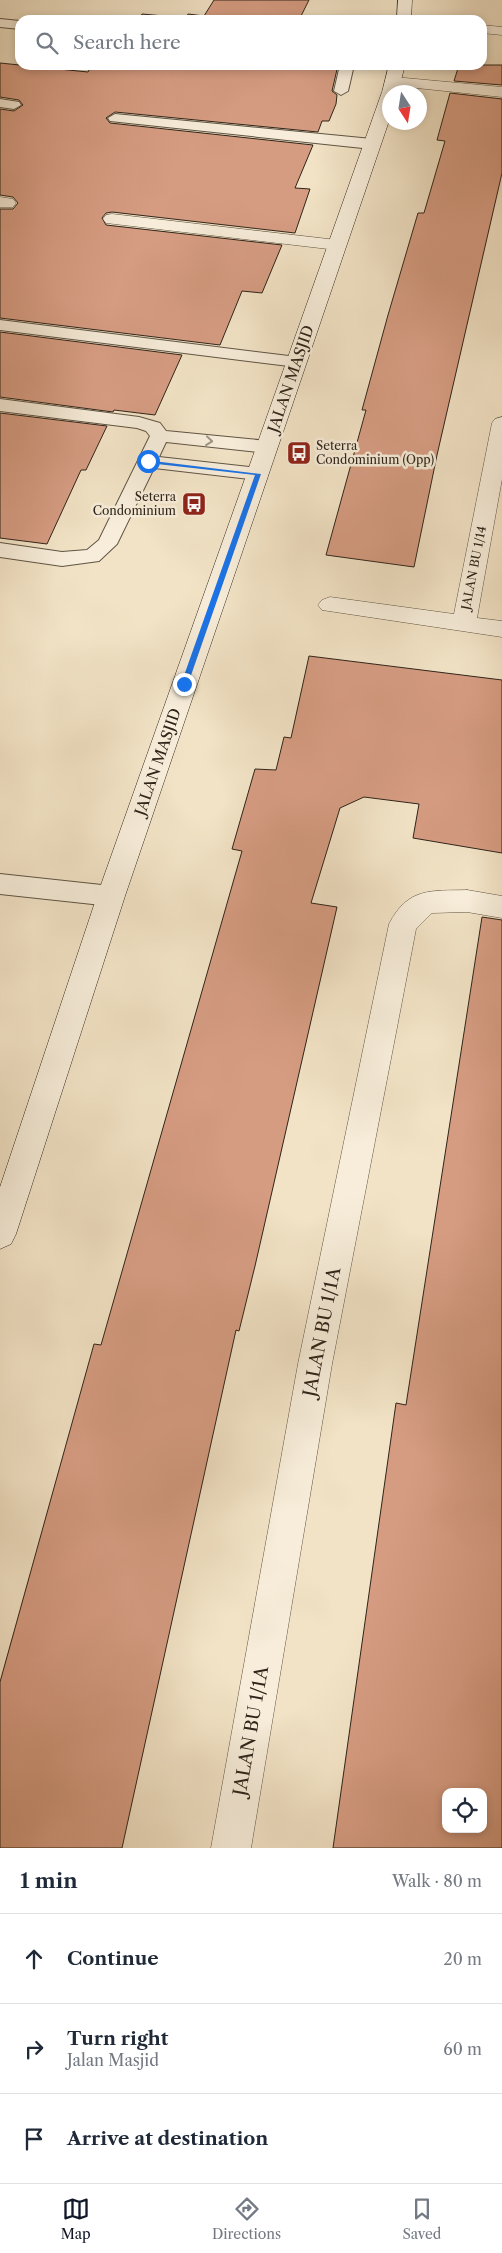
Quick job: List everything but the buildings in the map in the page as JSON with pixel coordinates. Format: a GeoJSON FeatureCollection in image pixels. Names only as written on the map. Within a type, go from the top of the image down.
{"type":"FeatureCollection","features":[{"type":"Feature","properties":{"kind":"street"},"geometry":{"type":"LineString","coordinates":[[404,15],[405,0]]}},
{"type":"Feature","properties":{"kind":"street"},"geometry":{"type":"LineString","coordinates":[[487,30],[502,31]]}},
{"type":"Feature","properties":{"kind":"street","name":"JALAN MASJID"},"geometry":{"type":"LineString","coordinates":[[392,85],[396,70]]}},
{"type":"Feature","properties":{"kind":"street"},"geometry":{"type":"LineString","coordinates":[[427,90],[502,92]]}},
{"type":"Feature","properties":{"kind":"street","name":"JALAN MASJID"},"geometry":{"type":"LineString","coordinates":[[0,1234],[111,896],[382,115]]}},
{"type":"Feature","properties":{"kind":"street"},"geometry":{"type":"LineString","coordinates":[[112,219],[337,245]]}},
{"type":"Feature","properties":{"kind":"street","name":"JALAN BU 1/14"},"geometry":{"type":"LineString","coordinates":[[464,624],[502,423]]}},
{"type":"Feature","properties":{"kind":"street"},"geometry":{"type":"LineString","coordinates":[[330,605],[502,630]]}},
{"type":"Feature","properties":{"kind":"street","name":"JALAN BU 1/1A"},"geometry":{"type":"LineString","coordinates":[[231,1848],[315,1364],[403,924],[425,902],[468,901],[502,907]]}},
{"type":"Feature","properties":{"kind":"lane"},"geometry":{"type":"LineString","coordinates":[[0,23],[15,24]]}},
{"type":"Feature","properties":{"kind":"lane"},"geometry":{"type":"LineString","coordinates":[[341,91],[346,70]]}},
{"type":"Feature","properties":{"kind":"lane"},"geometry":{"type":"LineString","coordinates":[[115,118],[372,144]]}},
{"type":"Feature","properties":{"kind":"lane"},"geometry":{"type":"LineString","coordinates":[[0,325],[297,362]]}},
{"type":"Feature","properties":{"kind":"lane"},"geometry":{"type":"LineString","coordinates":[[0,405],[139,423],[153,427],[160,436],[268,447]]}},
{"type":"Feature","properties":{"kind":"lane"},"geometry":{"type":"LineString","coordinates":[[0,550],[62,559],[92,556],[107,544],[160,436]]}},
{"type":"Feature","properties":{"kind":"lane"},"geometry":{"type":"LineString","coordinates":[[148,461],[258,474]]}},
{"type":"Feature","properties":{"kind":"lane"},"geometry":{"type":"LineString","coordinates":[[0,884],[111,896]]}},
{"type":"Feature","properties":{"kind":"place","name":"Seterra Condominium (Opp)"},"geometry":{"type":"Point","coordinates":[299,453]}},
{"type":"Feature","properties":{"kind":"place","name":"Seterra Condominium"},"geometry":{"type":"Point","coordinates":[194,504]}},
{"type":"Feature","properties":{"kind":"route"},"geometry":{"type":"LineString","coordinates":[[148,461],[258,474],[184,684]]}}]}
